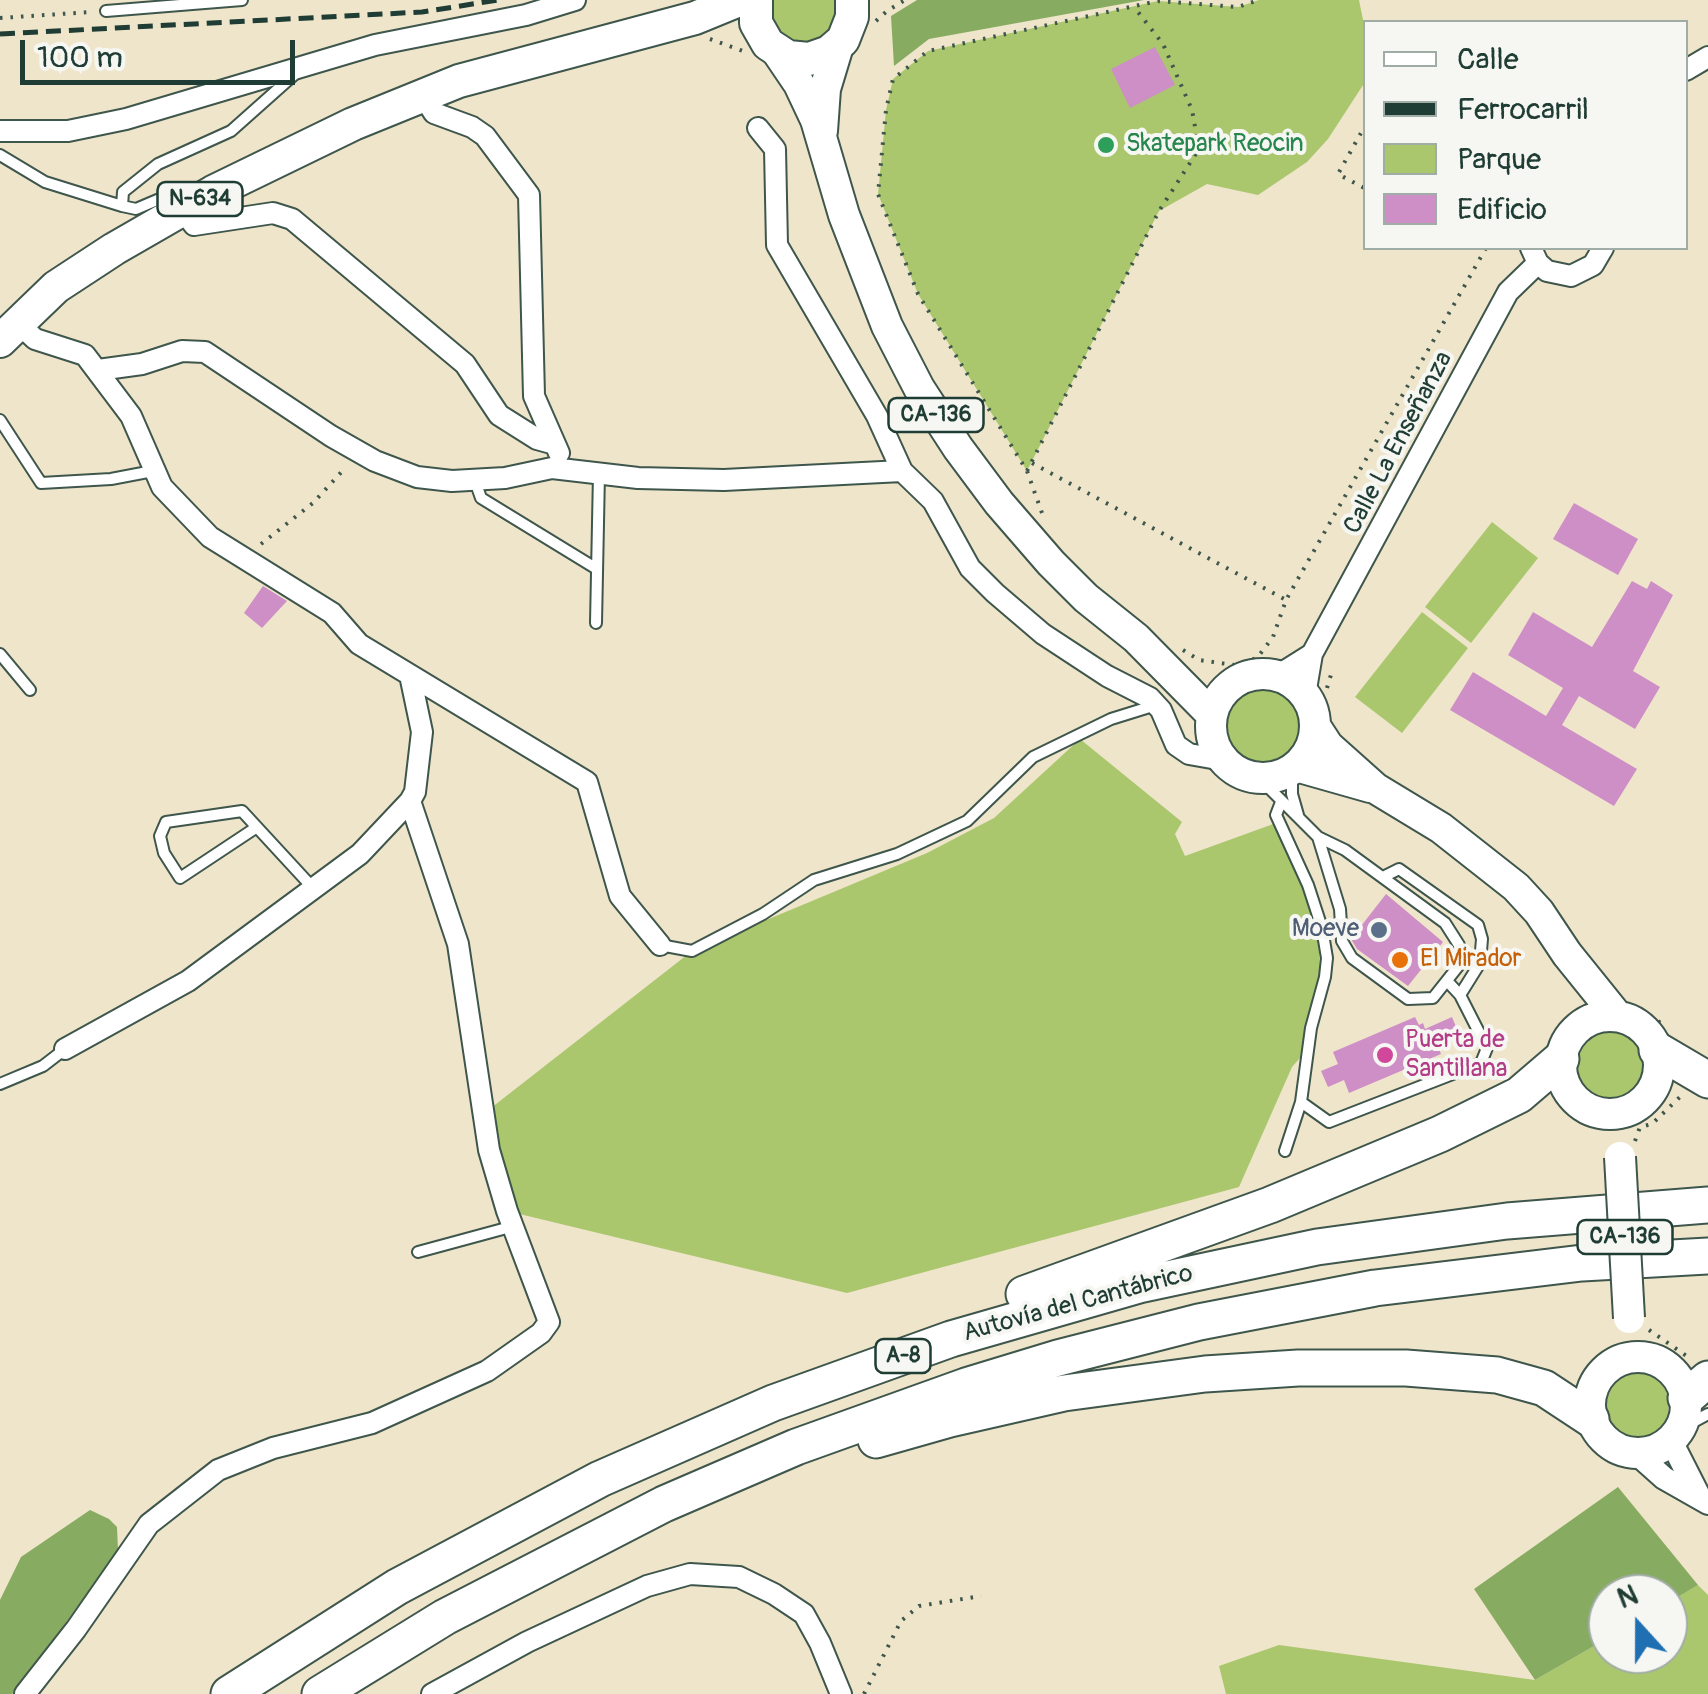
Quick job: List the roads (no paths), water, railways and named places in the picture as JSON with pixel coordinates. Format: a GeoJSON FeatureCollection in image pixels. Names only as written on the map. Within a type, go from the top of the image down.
{"type":"FeatureCollection","features":[{"type":"Feature","properties":{"kind":"highway","name":"N-634"},"geometry":{"type":"LineString","coordinates":[[9,332],[56,287],[182,209],[422,94],[499,69],[713,13],[739,0]]}},
{"type":"Feature","properties":{"kind":"highway"},"geometry":{"type":"LineString","coordinates":[[756,0],[756,23],[765,49]]}},
{"type":"Feature","properties":{"kind":"highway","name":"N-634"},"geometry":{"type":"LineString","coordinates":[[662,27],[722,28],[765,49],[809,59],[857,20]]}},
{"type":"Feature","properties":{"kind":"highway"},"geometry":{"type":"LineString","coordinates":[[310,1640],[391,1582],[495,1518],[658,1440],[853,1357],[1270,1205],[1375,1162],[1503,1105],[1567,1045]]}},
{"type":"Feature","properties":{"kind":"highway"},"geometry":{"type":"LineString","coordinates":[[1657,1050],[1708,1080]]}},
{"type":"Feature","properties":{"kind":"highway","name":"Autovía del Cantábrico"},"geometry":{"type":"LineString","coordinates":[[229,1694],[310,1640],[478,1542],[660,1450],[789,1397],[951,1339],[1138,1285],[1317,1247],[1507,1220],[1708,1206]]}},
{"type":"Feature","properties":{"kind":"highway","name":"Autovía del Cantábrico"},"geometry":{"type":"LineString","coordinates":[[320,1694],[444,1617],[664,1504],[796,1447],[966,1386],[1199,1322],[1375,1288],[1582,1263],[1708,1256]]}},
{"type":"Feature","properties":{"kind":"highway"},"geometry":{"type":"LineString","coordinates":[[350,1674],[540,1577],[737,1488],[840,1450],[1044,1397],[1222,1373],[1406,1368],[1483,1372],[1526,1382],[1559,1396],[1591,1419]]}},
{"type":"Feature","properties":{"kind":"main road"},"geometry":{"type":"LineString","coordinates":[[822,138],[825,88],[857,20]]}},
{"type":"Feature","properties":{"kind":"main road"},"geometry":{"type":"LineString","coordinates":[[765,49],[809,103],[822,138]]}},
{"type":"Feature","properties":{"kind":"main road","name":"CA-136"},"geometry":{"type":"LineString","coordinates":[[822,138],[872,293],[928,401],[978,476],[1028,538],[1086,598],[1136,638]]}},
{"type":"Feature","properties":{"kind":"main road"},"geometry":{"type":"LineString","coordinates":[[1136,638],[1192,668],[1240,680]]}},
{"type":"Feature","properties":{"kind":"main road"},"geometry":{"type":"LineString","coordinates":[[1136,638],[1212,716]]}},
{"type":"Feature","properties":{"kind":"main road"},"geometry":{"type":"LineString","coordinates":[[1252,675],[1277,676],[1305,695],[1313,710],[1315,726],[1310,748],[1294,768],[1276,776],[1260,778],[1239,773],[1223,760],[1212,739],[1212,716],[1222,694],[1240,680],[1252,675]]}},
{"type":"Feature","properties":{"kind":"main road"},"geometry":{"type":"LineString","coordinates":[[1315,726],[1328,746],[1375,788],[1488,862],[1540,912],[1617,1016],[1642,1028],[1657,1050],[1660,1064],[1653,1089],[1623,1113],[1598,1113],[1574,1099],[1561,1074],[1577,992],[1568,954]]}},
{"type":"Feature","properties":{"kind":"main road"},"geometry":{"type":"LineString","coordinates":[[1294,768],[1375,788]]}},
{"type":"Feature","properties":{"kind":"main road"},"geometry":{"type":"LineString","coordinates":[[1567,1045],[1601,1017],[1617,1016]]}},
{"type":"Feature","properties":{"kind":"main road"},"geometry":{"type":"LineString","coordinates":[[1620,1157],[1634,1108]]}},
{"type":"Feature","properties":{"kind":"main road"},"geometry":{"type":"LineString","coordinates":[[1598,1113],[1620,1157]]}},
{"type":"Feature","properties":{"kind":"main road","name":"CA-136"},"geometry":{"type":"LineString","coordinates":[[1620,1157],[1639,1333]]}},
{"type":"Feature","properties":{"kind":"main road"},"geometry":{"type":"LineString","coordinates":[[1639,1333],[1682,1383],[1692,1404],[1655,1450],[1636,1454],[1608,1443],[1591,1419],[1589,1403],[1592,1387],[1601,1373],[1639,1333]]}},
{"type":"Feature","properties":{"kind":"street"},"geometry":{"type":"LineString","coordinates":[[0,131],[68,131],[126,120],[375,45],[526,15],[575,0]]}},
{"type":"Feature","properties":{"kind":"street"},"geometry":{"type":"LineString","coordinates":[[422,94],[434,113],[485,136],[529,195],[534,396],[566,468]]}},
{"type":"Feature","properties":{"kind":"street"},"geometry":{"type":"LineString","coordinates":[[758,128],[775,149],[777,245],[877,416],[902,471],[934,501],[970,568],[1043,634],[1150,698],[1176,745],[1189,754],[1223,760]]}},
{"type":"Feature","properties":{"kind":"street"},"geometry":{"type":"LineString","coordinates":[[182,209],[194,224],[273,213],[292,219],[465,364],[499,415],[537,439],[555,444]]}},
{"type":"Feature","properties":{"kind":"street"},"geometry":{"type":"LineString","coordinates":[[1534,255],[1559,276],[1571,276],[1594,266],[1602,250]]}},
{"type":"Feature","properties":{"kind":"street","name":"Calle La Enseñanza"},"geometry":{"type":"LineString","coordinates":[[1305,695],[1312,654],[1508,292],[1534,255]]}},
{"type":"Feature","properties":{"kind":"street"},"geometry":{"type":"LineString","coordinates":[[9,332],[85,355],[131,416],[162,487],[210,537],[332,613],[359,644],[587,782],[620,896],[660,945]]}},
{"type":"Feature","properties":{"kind":"street"},"geometry":{"type":"LineString","coordinates":[[98,370],[142,364],[182,351],[206,352],[360,453],[416,477],[506,478],[552,468],[638,478],[724,480],[902,471]]}},
{"type":"Feature","properties":{"kind":"street","name":"Calle La Enseñanza"},"geometry":{"type":"LineString","coordinates":[[1277,676],[1312,654]]}},
{"type":"Feature","properties":{"kind":"street"},"geometry":{"type":"LineString","coordinates":[[65,1049],[188,981],[360,854],[410,801],[416,792],[422,732],[410,675]]}},
{"type":"Feature","properties":{"kind":"street"},"geometry":{"type":"LineString","coordinates":[[26,1694],[149,1524],[218,1470],[273,1448],[372,1423],[487,1371],[541,1333],[549,1322],[514,1226],[482,1115],[458,944],[410,801]]}},
{"type":"Feature","properties":{"kind":"street"},"geometry":{"type":"LineString","coordinates":[[1692,1404],[1704,1501]]}},
{"type":"Feature","properties":{"kind":"street"},"geometry":{"type":"LineString","coordinates":[[1636,1454],[1664,1478],[1704,1501]]}},
{"type":"Feature","properties":{"kind":"street"},"geometry":{"type":"LineString","coordinates":[[432,1694],[542,1634],[647,1586],[690,1574],[739,1577],[804,1614],[842,1694]]}},
{"type":"Feature","properties":{"kind":"lane"},"geometry":{"type":"LineString","coordinates":[[106,11],[242,0]]}},
{"type":"Feature","properties":{"kind":"lane"},"geometry":{"type":"LineString","coordinates":[[122,206],[124,192],[158,164],[231,131],[305,66]]}},
{"type":"Feature","properties":{"kind":"lane"},"geometry":{"type":"LineString","coordinates":[[0,155],[45,182],[136,209],[176,192],[213,192]]}},
{"type":"Feature","properties":{"kind":"lane"},"geometry":{"type":"LineString","coordinates":[[0,420],[41,483],[111,479],[153,471]]}},
{"type":"Feature","properties":{"kind":"lane"},"geometry":{"type":"LineString","coordinates":[[596,624],[600,472]]}},
{"type":"Feature","properties":{"kind":"lane"},"geometry":{"type":"LineString","coordinates":[[474,480],[481,498],[597,569]]}},
{"type":"Feature","properties":{"kind":"lane"},"geometry":{"type":"LineString","coordinates":[[0,654],[30,690]]}},
{"type":"Feature","properties":{"kind":"lane"},"geometry":{"type":"LineString","coordinates":[[660,945],[692,951],[762,914],[814,880],[896,854],[967,820],[1033,757],[1112,718],[1156,705]]}},
{"type":"Feature","properties":{"kind":"lane"},"geometry":{"type":"LineString","coordinates":[[1294,768],[1292,794],[1298,816]]}},
{"type":"Feature","properties":{"kind":"lane"},"geometry":{"type":"LineString","coordinates":[[1260,778],[1318,838],[1345,850],[1445,923],[1459,945],[1460,964],[1434,998],[1408,999],[1352,958],[1342,941],[1340,909],[1318,838]]}},
{"type":"Feature","properties":{"kind":"lane"},"geometry":{"type":"LineString","coordinates":[[1281,802],[1276,815],[1308,886],[1327,958],[1311,1028],[1301,1102],[1285,1151]]}},
{"type":"Feature","properties":{"kind":"lane"},"geometry":{"type":"LineString","coordinates":[[257,827],[180,878],[164,853],[160,836],[166,822],[242,811],[257,827],[313,888]]}},
{"type":"Feature","properties":{"kind":"lane"},"geometry":{"type":"LineString","coordinates":[[1382,877],[1399,869],[1478,924],[1482,939],[1480,963],[1460,995]]}},
{"type":"Feature","properties":{"kind":"lane"},"geometry":{"type":"LineString","coordinates":[[1460,958],[1480,963]]}},
{"type":"Feature","properties":{"kind":"lane"},"geometry":{"type":"LineString","coordinates":[[1301,1102],[1329,1122],[1481,1062],[1487,1048],[1460,995],[1448,982]]}},
{"type":"Feature","properties":{"kind":"lane"},"geometry":{"type":"LineString","coordinates":[[0,1084],[44,1066],[65,1049]]}},
{"type":"Feature","properties":{"kind":"lane"},"geometry":{"type":"LineString","coordinates":[[418,1252],[514,1226]]}},
{"type":"Feature","properties":{"kind":"railway"},"geometry":{"type":"LineString","coordinates":[[0,34],[422,12],[498,0]]}},
{"type":"Feature","properties":{"kind":"place","name":"Skatepark Reocin"},"geometry":{"type":"Point","coordinates":[1106,145]}},
{"type":"Feature","properties":{"kind":"place","name":"Moeve"},"geometry":{"type":"Point","coordinates":[1379,930]}},
{"type":"Feature","properties":{"kind":"place","name":"El Mirador"},"geometry":{"type":"Point","coordinates":[1400,960]}},
{"type":"Feature","properties":{"kind":"place","name":"Puerta de Santillana"},"geometry":{"type":"Point","coordinates":[1385,1055]}}]}
